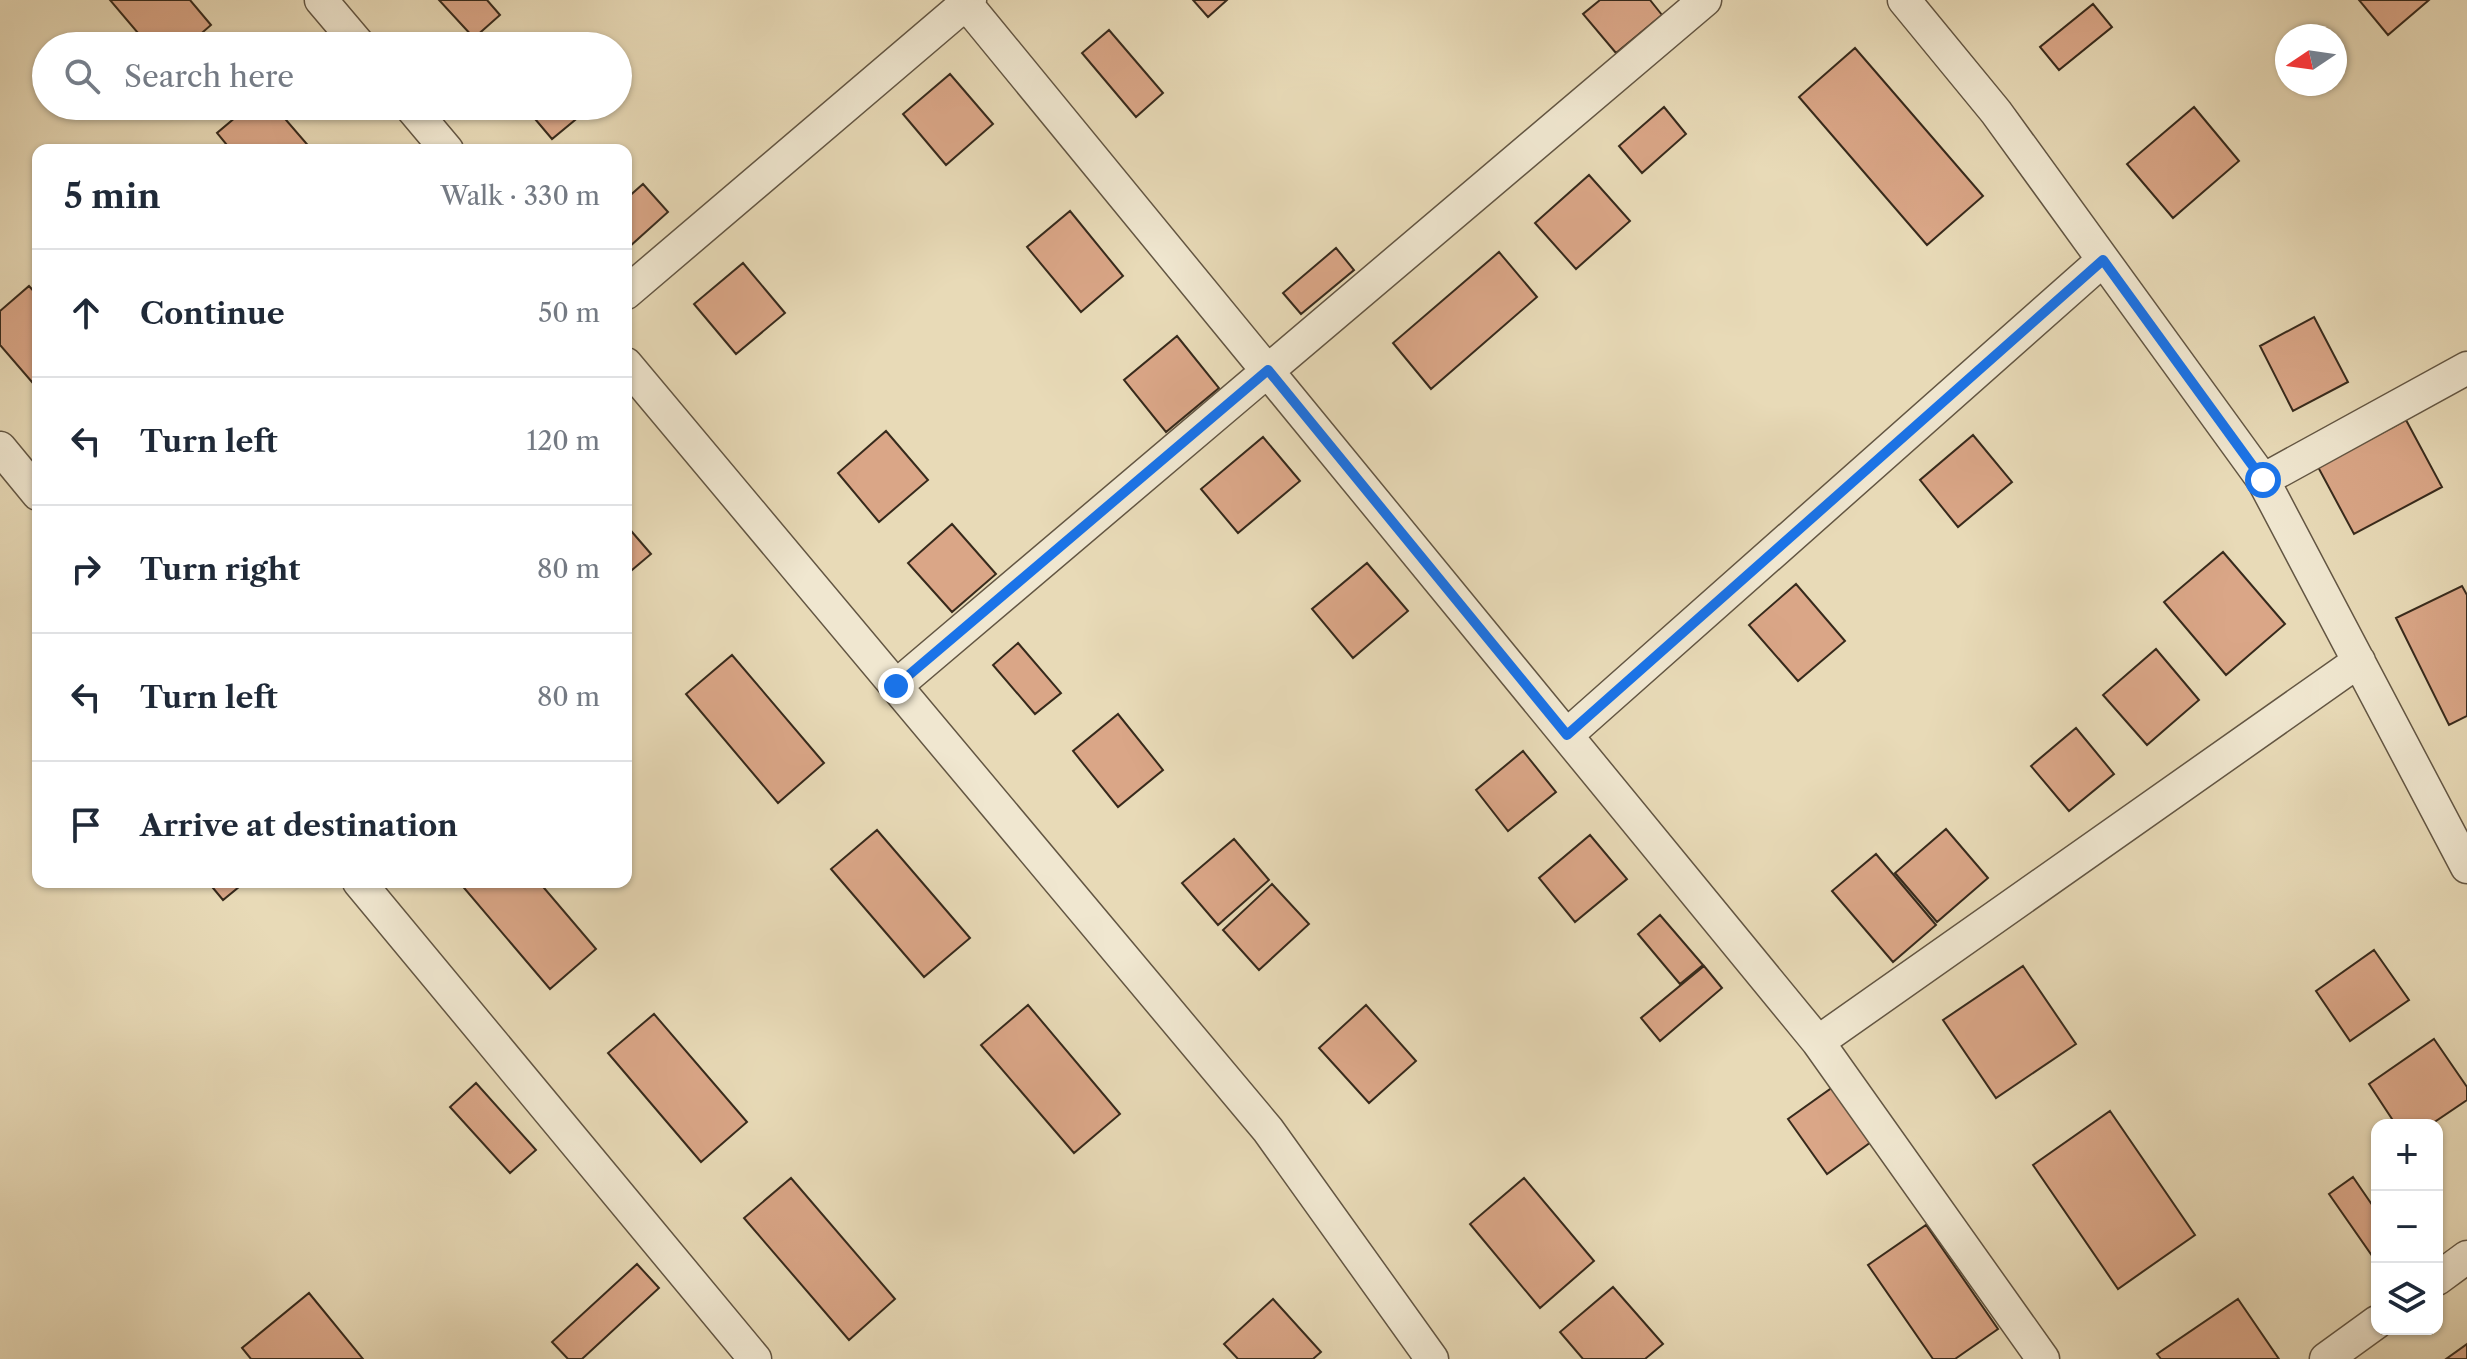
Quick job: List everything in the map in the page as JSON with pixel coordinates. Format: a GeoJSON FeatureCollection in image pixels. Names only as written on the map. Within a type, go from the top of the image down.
{"type":"FeatureCollection","features":[{"type":"Feature","properties":{"kind":"street"},"geometry":{"type":"LineString","coordinates":[[321,0],[348,32]]}},
{"type":"Feature","properties":{"kind":"street"},"geometry":{"type":"LineString","coordinates":[[896,686],[1705,0]]}},
{"type":"Feature","properties":{"kind":"street"},"geometry":{"type":"LineString","coordinates":[[1904,0],[1996,112],[2263,480],[2467,867]]}},
{"type":"Feature","properties":{"kind":"street"},"geometry":{"type":"LineString","coordinates":[[632,288],[966,1],[1818,1042],[2043,1359]]}},
{"type":"Feature","properties":{"kind":"street"},"geometry":{"type":"LineString","coordinates":[[422,120],[442,144]]}},
{"type":"Feature","properties":{"kind":"street"},"geometry":{"type":"LineString","coordinates":[[1567,735],[2103,260]]}},
{"type":"Feature","properties":{"kind":"street"},"geometry":{"type":"LineString","coordinates":[[2263,480],[2467,368]]}},
{"type":"Feature","properties":{"kind":"street"},"geometry":{"type":"LineString","coordinates":[[632,371],[1268,1130],[1432,1359]]}},
{"type":"Feature","properties":{"kind":"street"},"geometry":{"type":"LineString","coordinates":[[0,448],[32,487]]}},
{"type":"Feature","properties":{"kind":"street"},"geometry":{"type":"LineString","coordinates":[[1818,1042],[2359,661]]}},
{"type":"Feature","properties":{"kind":"street"},"geometry":{"type":"LineString","coordinates":[[364,888],[755,1359]]}},
{"type":"Feature","properties":{"kind":"street"},"geometry":{"type":"LineString","coordinates":[[2443,1275],[2467,1257]]}},
{"type":"Feature","properties":{"kind":"street"},"geometry":{"type":"LineString","coordinates":[[2326,1359],[2371,1326]]}},
{"type":"Feature","properties":{"kind":"building"},"geometry":{"type":"Polygon","coordinates":[[[110,0],[190,0],[211,25],[203,32],[137,32],[110,0]]]}},
{"type":"Feature","properties":{"kind":"building"},"geometry":{"type":"Polygon","coordinates":[[[439,0],[487,0],[500,15],[481,32],[468,32],[439,0]]]}},
{"type":"Feature","properties":{"kind":"building"},"geometry":{"type":"Polygon","coordinates":[[[1193,0],[1227,0],[1208,17],[1193,0]]]}},
{"type":"Feature","properties":{"kind":"building"},"geometry":{"type":"Polygon","coordinates":[[[1600,0],[1650,0],[1662,15],[1616,53],[1583,14],[1600,0]]]}},
{"type":"Feature","properties":{"kind":"building"},"geometry":{"type":"Polygon","coordinates":[[[2359,0],[2429,0],[2388,35],[2359,0]]]}},
{"type":"Feature","properties":{"kind":"building"},"geometry":{"type":"Polygon","coordinates":[[[2093,4],[2112,27],[2059,70],[2040,47],[2093,4]]]}},
{"type":"Feature","properties":{"kind":"building"},"geometry":{"type":"Polygon","coordinates":[[[1109,30],[1163,93],[1136,117],[1082,53],[1109,30]]]}},
{"type":"Feature","properties":{"kind":"building"},"geometry":{"type":"Polygon","coordinates":[[[1855,48],[1983,196],[1927,245],[1799,97],[1855,48]]]}},
{"type":"Feature","properties":{"kind":"building"},"geometry":{"type":"Polygon","coordinates":[[[950,74],[993,124],[946,165],[903,114],[950,74]]]}},
{"type":"Feature","properties":{"kind":"building"},"geometry":{"type":"Polygon","coordinates":[[[1664,107],[1686,134],[1642,173],[1619,146],[1664,107]]]}},
{"type":"Feature","properties":{"kind":"building"},"geometry":{"type":"Polygon","coordinates":[[[2194,107],[2239,161],[2173,218],[2127,164],[2194,107]]]}},
{"type":"Feature","properties":{"kind":"building"},"geometry":{"type":"Polygon","coordinates":[[[232,120],[286,120],[307,144],[226,144],[217,133],[232,120]]]}},
{"type":"Feature","properties":{"kind":"building"},"geometry":{"type":"Polygon","coordinates":[[[536,120],[575,120],[552,139],[536,120]]]}},
{"type":"Feature","properties":{"kind":"building"},"geometry":{"type":"Polygon","coordinates":[[[1589,175],[1630,221],[1576,269],[1535,223],[1589,175]]]}},
{"type":"Feature","properties":{"kind":"building"},"geometry":{"type":"Polygon","coordinates":[[[643,184],[668,212],[632,244],[632,194],[643,184]]]}},
{"type":"Feature","properties":{"kind":"building"},"geometry":{"type":"Polygon","coordinates":[[[1070,211],[1123,276],[1081,312],[1027,247],[1070,211]]]}},
{"type":"Feature","properties":{"kind":"building"},"geometry":{"type":"Polygon","coordinates":[[[1336,248],[1354,270],[1301,314],[1283,293],[1336,248]]]}},
{"type":"Feature","properties":{"kind":"building"},"geometry":{"type":"Polygon","coordinates":[[[1499,252],[1537,297],[1431,389],[1393,343],[1499,252]]]}},
{"type":"Feature","properties":{"kind":"building"},"geometry":{"type":"Polygon","coordinates":[[[743,263],[785,313],[736,354],[694,304],[743,263]]]}},
{"type":"Feature","properties":{"kind":"building"},"geometry":{"type":"Polygon","coordinates":[[[29,286],[32,289],[32,382],[0,345],[0,311],[29,286]]]}},
{"type":"Feature","properties":{"kind":"building"},"geometry":{"type":"Polygon","coordinates":[[[2314,317],[2348,382],[2293,411],[2260,346],[2314,317]]]}},
{"type":"Feature","properties":{"kind":"building"},"geometry":{"type":"Polygon","coordinates":[[[1177,336],[1219,388],[1166,432],[1124,380],[1177,336]]]}},
{"type":"Feature","properties":{"kind":"building"},"geometry":{"type":"Polygon","coordinates":[[[2406,420],[2442,487],[2354,534],[2318,467],[2406,420]]]}},
{"type":"Feature","properties":{"kind":"building"},"geometry":{"type":"Polygon","coordinates":[[[886,431],[928,480],[879,522],[838,473],[886,431]]]}},
{"type":"Feature","properties":{"kind":"building"},"geometry":{"type":"Polygon","coordinates":[[[1973,435],[2012,482],[1958,527],[1920,480],[1973,435]]]}},
{"type":"Feature","properties":{"kind":"building"},"geometry":{"type":"Polygon","coordinates":[[[1263,437],[1300,481],[1238,533],[1201,489],[1263,437]]]}},
{"type":"Feature","properties":{"kind":"building"},"geometry":{"type":"Polygon","coordinates":[[[952,524],[996,574],[952,612],[908,563],[952,524]]]}},
{"type":"Feature","properties":{"kind":"building"},"geometry":{"type":"Polygon","coordinates":[[[632,532],[651,554],[632,570],[632,532]]]}},
{"type":"Feature","properties":{"kind":"building"},"geometry":{"type":"Polygon","coordinates":[[[2223,552],[2285,624],[2226,675],[2164,602],[2223,552]]]}},
{"type":"Feature","properties":{"kind":"building"},"geometry":{"type":"Polygon","coordinates":[[[1367,563],[1408,611],[1353,658],[1312,609],[1367,563]]]}},
{"type":"Feature","properties":{"kind":"building"},"geometry":{"type":"Polygon","coordinates":[[[1796,584],[1845,641],[1798,681],[1749,625],[1796,584]]]}},
{"type":"Feature","properties":{"kind":"building"},"geometry":{"type":"Polygon","coordinates":[[[2462,586],[2467,595],[2467,716],[2449,725],[2396,618],[2462,586]]]}},
{"type":"Feature","properties":{"kind":"building"},"geometry":{"type":"Polygon","coordinates":[[[1018,643],[1061,693],[1035,714],[993,665],[1018,643]]]}},
{"type":"Feature","properties":{"kind":"building"},"geometry":{"type":"Polygon","coordinates":[[[2156,649],[2199,700],[2147,745],[2103,695],[2156,649]]]}},
{"type":"Feature","properties":{"kind":"building"},"geometry":{"type":"Polygon","coordinates":[[[732,655],[824,763],[778,803],[686,694],[732,655]]]}},
{"type":"Feature","properties":{"kind":"building"},"geometry":{"type":"Polygon","coordinates":[[[1118,714],[1163,770],[1118,807],[1073,751],[1118,714]]]}},
{"type":"Feature","properties":{"kind":"building"},"geometry":{"type":"Polygon","coordinates":[[[2076,728],[2114,774],[2069,811],[2031,766],[2076,728]]]}},
{"type":"Feature","properties":{"kind":"building"},"geometry":{"type":"Polygon","coordinates":[[[1523,751],[1556,792],[1508,831],[1476,790],[1523,751]]]}},
{"type":"Feature","properties":{"kind":"building"},"geometry":{"type":"Polygon","coordinates":[[[1946,829],[1988,878],[1937,922],[1895,873],[1946,829]]]}},
{"type":"Feature","properties":{"kind":"building"},"geometry":{"type":"Polygon","coordinates":[[[877,830],[970,938],[924,977],[831,869],[877,830]]]}},
{"type":"Feature","properties":{"kind":"building"},"geometry":{"type":"Polygon","coordinates":[[[1590,835],[1627,879],[1575,922],[1539,878],[1590,835]]]}},
{"type":"Feature","properties":{"kind":"building"},"geometry":{"type":"Polygon","coordinates":[[[1234,839],[1269,880],[1218,925],[1182,883],[1234,839]]]}},
{"type":"Feature","properties":{"kind":"building"},"geometry":{"type":"Polygon","coordinates":[[[1876,854],[1936,925],[1893,962],[1832,891],[1876,854]]]}},
{"type":"Feature","properties":{"kind":"building"},"geometry":{"type":"Polygon","coordinates":[[[1272,884],[1309,924],[1259,970],[1223,930],[1272,884]]]}},
{"type":"Feature","properties":{"kind":"building"},"geometry":{"type":"Polygon","coordinates":[[[213,888],[238,888],[223,900],[213,888]]]}},
{"type":"Feature","properties":{"kind":"building"},"geometry":{"type":"Polygon","coordinates":[[[464,888],[544,888],[596,949],[550,989],[464,888]]]}},
{"type":"Feature","properties":{"kind":"building"},"geometry":{"type":"Polygon","coordinates":[[[1660,915],[1703,965],[1680,984],[1638,934],[1660,915]]]}},
{"type":"Feature","properties":{"kind":"building"},"geometry":{"type":"Polygon","coordinates":[[[2374,950],[2409,1000],[2350,1041],[2316,991],[2374,950]]]}},
{"type":"Feature","properties":{"kind":"building"},"geometry":{"type":"Polygon","coordinates":[[[1704,966],[1722,988],[1660,1041],[1641,1018],[1704,966]]]}},
{"type":"Feature","properties":{"kind":"building"},"geometry":{"type":"Polygon","coordinates":[[[2023,966],[2076,1044],[1996,1098],[1943,1020],[2023,966]]]}},
{"type":"Feature","properties":{"kind":"building"},"geometry":{"type":"Polygon","coordinates":[[[1028,1005],[1120,1114],[1074,1153],[981,1045],[1028,1005]]]}},
{"type":"Feature","properties":{"kind":"building"},"geometry":{"type":"Polygon","coordinates":[[[1366,1005],[1416,1061],[1369,1103],[1319,1048],[1366,1005]]]}},
{"type":"Feature","properties":{"kind":"building"},"geometry":{"type":"Polygon","coordinates":[[[654,1014],[747,1122],[701,1162],[608,1053],[654,1014]]]}},
{"type":"Feature","properties":{"kind":"building"},"geometry":{"type":"Polygon","coordinates":[[[2434,1039],[2467,1087],[2467,1100],[2439,1119],[2392,1119],[2369,1084],[2434,1039]]]}},
{"type":"Feature","properties":{"kind":"building"},"geometry":{"type":"Polygon","coordinates":[[[476,1083],[536,1150],[510,1173],[450,1107],[476,1083]]]}},
{"type":"Feature","properties":{"kind":"building"},"geometry":{"type":"Polygon","coordinates":[[[1833,1087],[1871,1142],[1827,1174],[1788,1119],[1833,1087]]]}},
{"type":"Feature","properties":{"kind":"building"},"geometry":{"type":"Polygon","coordinates":[[[2110,1111],[2195,1235],[2118,1289],[2033,1165],[2110,1111]]]}},
{"type":"Feature","properties":{"kind":"building"},"geometry":{"type":"Polygon","coordinates":[[[2353,1177],[2371,1203],[2371,1254],[2329,1194],[2353,1177]]]}},
{"type":"Feature","properties":{"kind":"building"},"geometry":{"type":"Polygon","coordinates":[[[791,1178],[895,1299],[849,1340],[744,1218],[791,1178]]]}},
{"type":"Feature","properties":{"kind":"building"},"geometry":{"type":"Polygon","coordinates":[[[1524,1178],[1594,1261],[1540,1308],[1470,1224],[1524,1178]]]}},
{"type":"Feature","properties":{"kind":"building"},"geometry":{"type":"Polygon","coordinates":[[[1926,1225],[1998,1329],[1955,1359],[1933,1359],[1868,1265],[1926,1225]]]}},
{"type":"Feature","properties":{"kind":"building"},"geometry":{"type":"Polygon","coordinates":[[[637,1264],[659,1288],[582,1359],[568,1359],[552,1342],[637,1264]]]}},
{"type":"Feature","properties":{"kind":"building"},"geometry":{"type":"Polygon","coordinates":[[[1613,1287],[1663,1344],[1645,1359],[1583,1359],[1560,1332],[1613,1287]]]}},
{"type":"Feature","properties":{"kind":"building"},"geometry":{"type":"Polygon","coordinates":[[[309,1293],[363,1359],[251,1359],[242,1348],[309,1293]]]}},
{"type":"Feature","properties":{"kind":"building"},"geometry":{"type":"Polygon","coordinates":[[[1273,1299],[1321,1352],[1313,1359],[1238,1359],[1224,1344],[1273,1299]]]}},
{"type":"Feature","properties":{"kind":"building"},"geometry":{"type":"Polygon","coordinates":[[[2238,1299],[2279,1359],[2161,1359],[2157,1354],[2238,1299]]]}},
{"type":"Feature","properties":{"kind":"building"},"geometry":{"type":"Polygon","coordinates":[[[2467,1344],[2467,1359],[2446,1359],[2467,1344]]]}},
{"type":"Feature","properties":{"kind":"route"},"geometry":{"type":"LineString","coordinates":[[896,686],[1268,370],[1567,735],[2103,260],[2263,480]]}}]}
